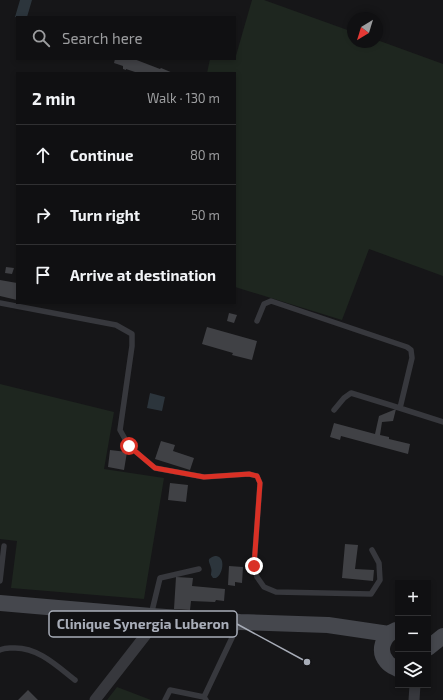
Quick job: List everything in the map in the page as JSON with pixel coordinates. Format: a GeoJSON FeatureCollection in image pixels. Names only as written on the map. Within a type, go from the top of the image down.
{"type":"FeatureCollection","features":[{"type":"Feature","properties":{"kind":"street"},"geometry":{"type":"LineString","coordinates":[[0,603],[151,616],[240,622],[328,625],[347,628],[394,631]]}},
{"type":"Feature","properties":{"kind":"street"},"geometry":{"type":"LineString","coordinates":[[95,700],[148,632],[151,616]]}},
{"type":"Feature","properties":{"kind":"street"},"geometry":{"type":"LineString","coordinates":[[347,628],[366,638],[387,662],[395,668]]}},
{"type":"Feature","properties":{"kind":"street"},"geometry":{"type":"LineString","coordinates":[[383,656],[382,644],[385,638],[394,631]]}},
{"type":"Feature","properties":{"kind":"street"},"geometry":{"type":"LineString","coordinates":[[431,632],[443,632]]}},
{"type":"Feature","properties":{"kind":"street"},"geometry":{"type":"LineString","coordinates":[[431,646],[443,636]]}},
{"type":"Feature","properties":{"kind":"street"},"geometry":{"type":"LineString","coordinates":[[408,688],[413,699]]}},
{"type":"Feature","properties":{"kind":"street"},"geometry":{"type":"LineString","coordinates":[[413,699],[415,688]]}},
{"type":"Feature","properties":{"kind":"lane"},"geometry":{"type":"LineString","coordinates":[[257,321],[264,304],[271,302],[407,347],[411,350],[412,358],[400,408]]}},
{"type":"Feature","properties":{"kind":"lane"},"geometry":{"type":"LineString","coordinates":[[0,303],[116,325],[132,334],[132,346],[120,430],[129,446],[155,468],[204,477],[249,474],[257,476],[260,483],[254,566],[257,577],[264,587],[276,592],[371,594],[380,580],[379,563],[372,550]]}},
{"type":"Feature","properties":{"kind":"lane"},"geometry":{"type":"LineString","coordinates":[[334,410],[344,398],[351,393],[443,422]]}},
{"type":"Feature","properties":{"kind":"lane"},"geometry":{"type":"LineString","coordinates":[[0,582],[4,546]]}},
{"type":"Feature","properties":{"kind":"lane"},"geometry":{"type":"LineString","coordinates":[[151,616],[160,578],[199,569]]}},
{"type":"Feature","properties":{"kind":"lane"},"geometry":{"type":"LineString","coordinates":[[165,700],[170,690],[205,698],[240,622]]}},
{"type":"Feature","properties":{"kind":"lane"},"geometry":{"type":"LineString","coordinates":[[0,650],[4,647],[23,648],[42,655],[75,680]]}},
{"type":"Feature","properties":{"kind":"shaded area"},"geometry":{"type":"Polygon","coordinates":[[[20,0],[32,0],[27,16],[15,17],[20,0]]]}},
{"type":"Feature","properties":{"kind":"shaded area"},"geometry":{"type":"Polygon","coordinates":[[[252,0],[264,0],[347,30],[347,48],[383,48],[383,42],[443,64],[443,276],[369,249],[342,320],[236,287],[236,72],[207,72],[210,60],[236,60],[252,0]]]}},
{"type":"Feature","properties":{"kind":"shaded area"},"geometry":{"type":"Polygon","coordinates":[[[0,384],[114,412],[104,469],[164,478],[144,599],[11,588],[17,541],[0,539],[0,384]]]}},
{"type":"Feature","properties":{"kind":"shaded area"},"geometry":{"type":"Polygon","coordinates":[[[150,393],[165,397],[162,411],[147,408],[150,393]]]}},
{"type":"Feature","properties":{"kind":"shaded area"},"geometry":{"type":"Polygon","coordinates":[[[215,556],[221,559],[222,566],[220,574],[216,578],[213,578],[211,575],[209,560],[215,556]]]}},
{"type":"Feature","properties":{"kind":"shaded area"},"geometry":{"type":"Polygon","coordinates":[[[117,687],[151,700],[107,700],[117,687]]]}},
{"type":"Feature","properties":{"kind":"building"},"geometry":{"type":"Polygon","coordinates":[[[115,60],[137,60],[171,72],[135,72],[123,69],[123,66],[114,63],[115,60]]]}},
{"type":"Feature","properties":{"kind":"building"},"geometry":{"type":"Polygon","coordinates":[[[6,267],[14,268],[12,274],[5,273],[6,267]]]}},
{"type":"Feature","properties":{"kind":"building"},"geometry":{"type":"Polygon","coordinates":[[[0,280],[16,283],[16,300],[0,296],[0,280]]]}},
{"type":"Feature","properties":{"kind":"building"},"geometry":{"type":"Polygon","coordinates":[[[229,313],[237,315],[234,323],[227,321],[229,313]]]}},
{"type":"Feature","properties":{"kind":"building"},"geometry":{"type":"Polygon","coordinates":[[[207,327],[257,341],[252,360],[232,355],[233,353],[202,344],[207,327]]]}},
{"type":"Feature","properties":{"kind":"building"},"geometry":{"type":"Polygon","coordinates":[[[396,409],[393,421],[382,422],[380,435],[389,437],[389,439],[410,444],[408,454],[341,436],[340,440],[330,437],[334,423],[375,434],[379,416],[396,409]]]}},
{"type":"Feature","properties":{"kind":"building"},"geometry":{"type":"Polygon","coordinates":[[[161,441],[175,445],[173,451],[194,458],[190,470],[155,459],[161,441]]]}},
{"type":"Feature","properties":{"kind":"building"},"geometry":{"type":"Polygon","coordinates":[[[110,450],[127,452],[124,470],[108,467],[110,450]]]}},
{"type":"Feature","properties":{"kind":"building"},"geometry":{"type":"Polygon","coordinates":[[[170,483],[188,485],[186,502],[168,500],[170,483]]]}},
{"type":"Feature","properties":{"kind":"building"},"geometry":{"type":"Polygon","coordinates":[[[345,544],[358,545],[355,569],[374,570],[373,581],[342,578],[345,544]]]}},
{"type":"Feature","properties":{"kind":"building"},"geometry":{"type":"Polygon","coordinates":[[[229,566],[243,567],[242,583],[235,582],[235,586],[228,585],[229,566]]]}},
{"type":"Feature","properties":{"kind":"building"},"geometry":{"type":"Polygon","coordinates":[[[176,577],[193,578],[192,586],[225,589],[224,601],[191,601],[190,610],[174,609],[176,577]]]}},
{"type":"Feature","properties":{"kind":"building"},"geometry":{"type":"Polygon","coordinates":[[[28,690],[38,700],[18,700],[28,690]]]}},
{"type":"Feature","properties":{"kind":"place","name":"Clinique Synergia Luberon"},"geometry":{"type":"Point","coordinates":[307,662]}},
{"type":"Feature","properties":{"kind":"route"},"geometry":{"type":"LineString","coordinates":[[129,446],[155,468],[204,477],[249,474],[257,476],[260,483],[254,566]]}}]}
